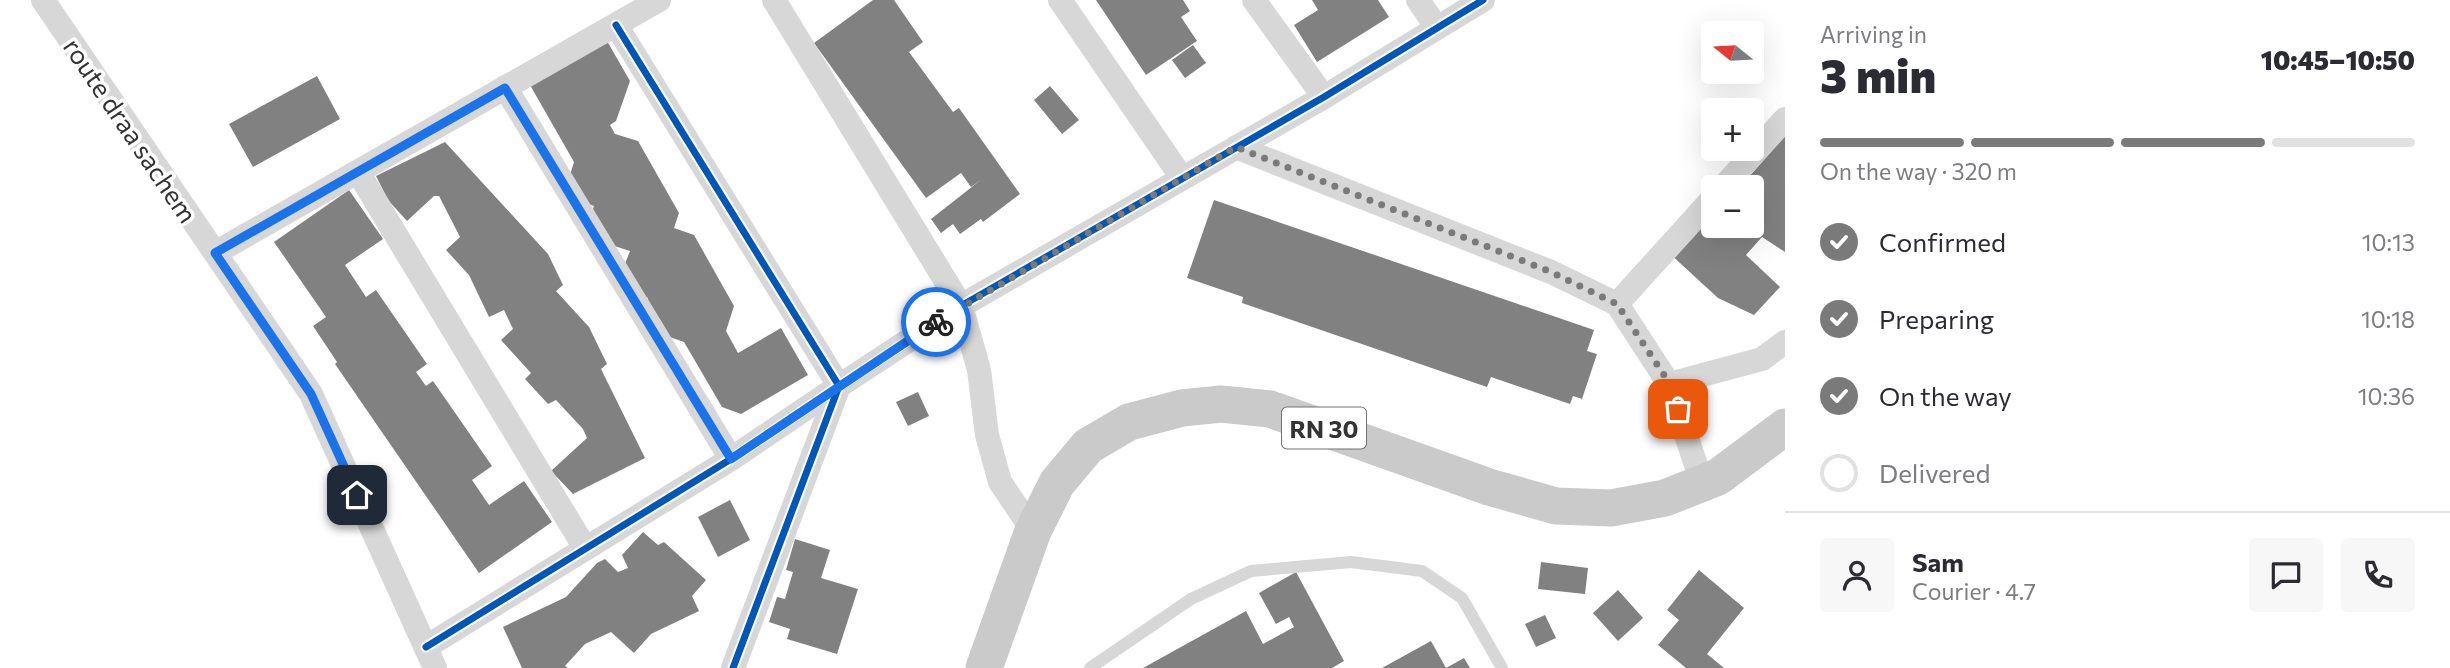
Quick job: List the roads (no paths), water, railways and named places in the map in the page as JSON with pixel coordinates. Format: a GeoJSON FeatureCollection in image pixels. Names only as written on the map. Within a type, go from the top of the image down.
{"type":"FeatureCollection","features":[{"type":"Feature","properties":{"kind":"main road","name":"RN 30"},"geometry":{"type":"LineString","coordinates":[[984,668],[1033,531],[1057,483],[1088,446],[1129,422],[1182,408],[1221,404],[1270,409],[1489,487],[1556,506],[1611,508],[1665,498],[1718,477],[1785,427]]}},
{"type":"Feature","properties":{"kind":"street","name":"route draa sachem"},"geometry":{"type":"LineString","coordinates":[[43,0],[311,394],[431,657]]}},
{"type":"Feature","properties":{"kind":"street"},"geometry":{"type":"LineString","coordinates":[[215,253],[659,0]]}},
{"type":"Feature","properties":{"kind":"street"},"geometry":{"type":"LineString","coordinates":[[774,0],[961,306],[978,370],[986,435],[1000,482],[1033,531]]}},
{"type":"Feature","properties":{"kind":"street"},"geometry":{"type":"LineString","coordinates":[[1060,0],[1182,178]]}},
{"type":"Feature","properties":{"kind":"street"},"geometry":{"type":"LineString","coordinates":[[1254,0],[1324,97]]}},
{"type":"Feature","properties":{"kind":"street"},"geometry":{"type":"LineString","coordinates":[[1418,0],[1437,28]]}},
{"type":"Feature","properties":{"kind":"street"},"geometry":{"type":"LineString","coordinates":[[431,657],[585,548],[731,459],[961,306],[1324,97],[1483,0]]}},
{"type":"Feature","properties":{"kind":"street"},"geometry":{"type":"LineString","coordinates":[[616,25],[839,386]]}},
{"type":"Feature","properties":{"kind":"street"},"geometry":{"type":"LineString","coordinates":[[505,88],[731,459]]}},
{"type":"Feature","properties":{"kind":"street"},"geometry":{"type":"LineString","coordinates":[[1734,175],[1785,119]]}},
{"type":"Feature","properties":{"kind":"street"},"geometry":{"type":"LineString","coordinates":[[1236,147],[1551,272],[1617,304],[1670,384],[1702,483]]}},
{"type":"Feature","properties":{"kind":"street"},"geometry":{"type":"LineString","coordinates":[[358,172],[585,548]]}},
{"type":"Feature","properties":{"kind":"street"},"geometry":{"type":"LineString","coordinates":[[1617,304],[1701,211]]}},
{"type":"Feature","properties":{"kind":"street"},"geometry":{"type":"LineString","coordinates":[[1670,384],[1762,359],[1785,342]]}},
{"type":"Feature","properties":{"kind":"street"},"geometry":{"type":"LineString","coordinates":[[733,668],[839,386]]}},
{"type":"Feature","properties":{"kind":"lane"},"geometry":{"type":"LineString","coordinates":[[1090,668],[1191,600],[1251,571],[1351,562],[1422,571],[1462,598],[1502,668]]}}]}
